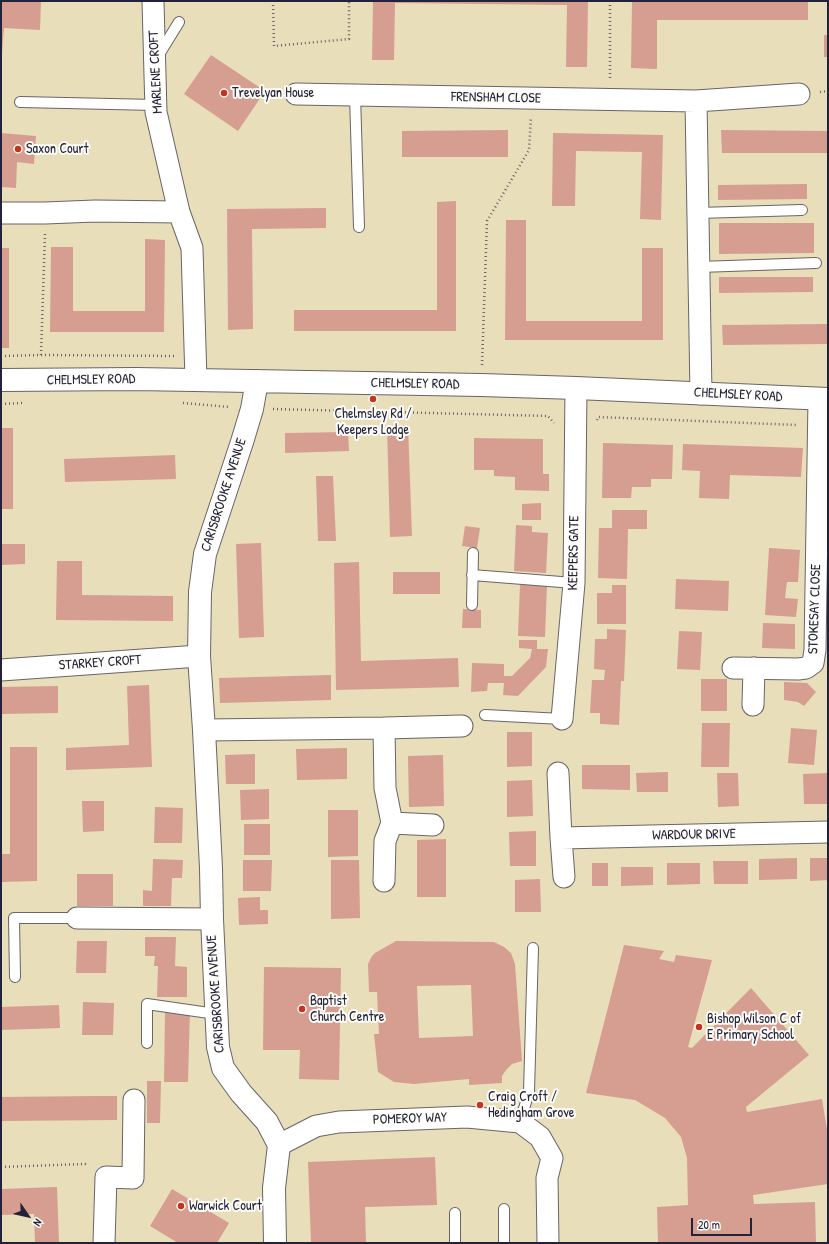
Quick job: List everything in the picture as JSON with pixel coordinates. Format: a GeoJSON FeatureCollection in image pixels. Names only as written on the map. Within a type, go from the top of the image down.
{"type":"FeatureCollection","features":[{"type":"Feature","properties":{"kind":"street","name":"MARLENE CROFT"},"geometry":{"type":"LineString","coordinates":[[153,1],[156,112],[180,212],[192,248],[196,380]]}},
{"type":"Feature","properties":{"kind":"street","name":"FRENSHAM CLOSE"},"geometry":{"type":"LineString","coordinates":[[296,94],[696,101],[799,94]]}},
{"type":"Feature","properties":{"kind":"street"},"geometry":{"type":"LineString","coordinates":[[696,101],[701,394]]}},
{"type":"Feature","properties":{"kind":"street"},"geometry":{"type":"LineString","coordinates":[[1,213],[95,211],[180,212]]}},
{"type":"Feature","properties":{"kind":"street","name":"CHELMSLEY ROAD"},"geometry":{"type":"LineString","coordinates":[[1,380],[196,380],[481,385],[823,399]]}},
{"type":"Feature","properties":{"kind":"street","name":"CARISBROOKE AVENUE"},"geometry":{"type":"LineString","coordinates":[[257,381],[252,409],[205,554],[200,592],[199,656],[211,868],[218,1047],[223,1068],[267,1122],[279,1145]]}},
{"type":"Feature","properties":{"kind":"street","name":"KEEPERS GATE"},"geometry":{"type":"LineString","coordinates":[[562,719],[574,584],[576,388]]}},
{"type":"Feature","properties":{"kind":"street","name":"STOKESAY CLOSE"},"geometry":{"type":"LineString","coordinates":[[733,668],[798,669],[806,668],[813,663],[819,426],[823,399]]}},
{"type":"Feature","properties":{"kind":"street","name":"STARKEY CROFT"},"geometry":{"type":"LineString","coordinates":[[1,670],[199,656]]}},
{"type":"Feature","properties":{"kind":"street"},"geometry":{"type":"LineString","coordinates":[[753,705],[754,668]]}},
{"type":"Feature","properties":{"kind":"street"},"geometry":{"type":"LineString","coordinates":[[204,730],[462,726]]}},
{"type":"Feature","properties":{"kind":"street"},"geometry":{"type":"LineString","coordinates":[[384,728],[385,788],[392,823],[385,841],[384,881]]}},
{"type":"Feature","properties":{"kind":"street"},"geometry":{"type":"LineString","coordinates":[[558,773],[564,877]]}},
{"type":"Feature","properties":{"kind":"street"},"geometry":{"type":"LineString","coordinates":[[392,823],[433,825]]}},
{"type":"Feature","properties":{"kind":"street","name":"WARDOUR DRIVE"},"geometry":{"type":"LineString","coordinates":[[561,838],[828,832]]}},
{"type":"Feature","properties":{"kind":"street","name":"CARISBROOKE AVENUE"},"geometry":{"type":"LineString","coordinates":[[78,918],[212,919]]}},
{"type":"Feature","properties":{"kind":"street"},"geometry":{"type":"LineString","coordinates":[[104,1243],[106,1177],[133,1178],[134,1100]]}},
{"type":"Feature","properties":{"kind":"street","name":"POMEROY WAY"},"geometry":{"type":"LineString","coordinates":[[279,1145],[316,1126],[340,1122],[467,1117],[520,1122]]}},
{"type":"Feature","properties":{"kind":"street"},"geometry":{"type":"LineString","coordinates":[[520,1122],[540,1137],[552,1158],[547,1178],[548,1243]]}},
{"type":"Feature","properties":{"kind":"street"},"geometry":{"type":"LineString","coordinates":[[275,1243],[274,1188],[279,1145]]}},
{"type":"Feature","properties":{"kind":"lane"},"geometry":{"type":"LineString","coordinates":[[155,62],[179,22]]}},
{"type":"Feature","properties":{"kind":"lane"},"geometry":{"type":"LineString","coordinates":[[355,95],[359,227]]}},
{"type":"Feature","properties":{"kind":"lane"},"geometry":{"type":"LineString","coordinates":[[20,102],[156,105]]}},
{"type":"Feature","properties":{"kind":"lane"},"geometry":{"type":"LineString","coordinates":[[698,213],[802,210]]}},
{"type":"Feature","properties":{"kind":"lane"},"geometry":{"type":"LineString","coordinates":[[699,267],[816,263]]}},
{"type":"Feature","properties":{"kind":"lane"},"geometry":{"type":"LineString","coordinates":[[472,605],[473,553]]}},
{"type":"Feature","properties":{"kind":"lane"},"geometry":{"type":"LineString","coordinates":[[472,575],[574,584]]}},
{"type":"Feature","properties":{"kind":"lane"},"geometry":{"type":"LineString","coordinates":[[485,715],[562,719]]}},
{"type":"Feature","properties":{"kind":"lane"},"geometry":{"type":"LineString","coordinates":[[15,977],[14,918],[78,918]]}},
{"type":"Feature","properties":{"kind":"lane"},"geometry":{"type":"LineString","coordinates":[[520,1122],[529,1092],[533,948]]}},
{"type":"Feature","properties":{"kind":"lane"},"geometry":{"type":"LineString","coordinates":[[147,1043],[147,1004],[216,1014]]}},
{"type":"Feature","properties":{"kind":"lane"},"geometry":{"type":"LineString","coordinates":[[504,1209],[504,1243]]}},
{"type":"Feature","properties":{"kind":"lane"},"geometry":{"type":"LineString","coordinates":[[455,1213],[455,1243]]}},
{"type":"Feature","properties":{"kind":"path"},"geometry":{"type":"LineString","coordinates":[[273,1],[274,46],[349,39],[349,1]]}},
{"type":"Feature","properties":{"kind":"path"},"geometry":{"type":"LineString","coordinates":[[610,1],[610,100]]}},
{"type":"Feature","properties":{"kind":"path"},"geometry":{"type":"LineString","coordinates":[[481,385],[487,222],[529,150],[533,98]]}},
{"type":"Feature","properties":{"kind":"path"},"geometry":{"type":"LineString","coordinates":[[41,355],[45,213]]}},
{"type":"Feature","properties":{"kind":"path"},"geometry":{"type":"LineString","coordinates":[[1,356],[195,356]]}},
{"type":"Feature","properties":{"kind":"path"},"geometry":{"type":"LineString","coordinates":[[176,402],[252,409],[548,416],[556,425],[559,433],[592,432],[598,417],[819,426]]}},
{"type":"Feature","properties":{"kind":"path"},"geometry":{"type":"LineString","coordinates":[[1,404],[25,403]]}},
{"type":"Feature","properties":{"kind":"path"},"geometry":{"type":"LineString","coordinates":[[1,1167],[85,1164],[106,1177]]}},
{"type":"Feature","properties":{"kind":"building"},"geometry":{"type":"Polygon","coordinates":[[[1,1],[41,1],[40,30],[4,28],[2,53],[1,53],[1,1]]]}},
{"type":"Feature","properties":{"kind":"building"},"geometry":{"type":"Polygon","coordinates":[[[373,1],[588,1],[587,67],[566,67],[567,5],[395,3],[394,60],[372,60],[373,1]]]}},
{"type":"Feature","properties":{"kind":"building"},"geometry":{"type":"Polygon","coordinates":[[[632,1],[808,1],[808,20],[657,20],[657,69],[631,68],[632,1]]]}},
{"type":"Feature","properties":{"kind":"building"},"geometry":{"type":"Polygon","coordinates":[[[824,35],[828,35],[828,57],[824,57],[824,35]]]}},
{"type":"Feature","properties":{"kind":"building","name":"Trevelyan House"},"geometry":{"type":"Polygon","coordinates":[[[211,55],[265,91],[238,131],[184,94],[211,55]]]}},
{"type":"Feature","properties":{"kind":"building"},"geometry":{"type":"Polygon","coordinates":[[[508,130],[508,157],[402,157],[402,131],[508,130]]]}},
{"type":"Feature","properties":{"kind":"building"},"geometry":{"type":"Polygon","coordinates":[[[721,130],[828,131],[828,153],[722,153],[721,130]]]}},
{"type":"Feature","properties":{"kind":"building","name":"Saxon Court"},"geometry":{"type":"Polygon","coordinates":[[[1,133],[36,136],[34,164],[17,162],[16,188],[1,187],[1,133]]]}},
{"type":"Feature","properties":{"kind":"building"},"geometry":{"type":"Polygon","coordinates":[[[553,133],[663,135],[661,220],[640,219],[642,152],[576,151],[575,206],[552,206],[553,133]]]}},
{"type":"Feature","properties":{"kind":"building"},"geometry":{"type":"Polygon","coordinates":[[[807,184],[807,199],[718,200],[718,185],[807,184]]]}},
{"type":"Feature","properties":{"kind":"building"},"geometry":{"type":"Polygon","coordinates":[[[456,201],[456,331],[294,331],[294,310],[437,310],[437,202],[456,201]]]}},
{"type":"Feature","properties":{"kind":"building"},"geometry":{"type":"Polygon","coordinates":[[[326,208],[326,228],[252,229],[253,329],[228,330],[227,209],[326,208]]]}},
{"type":"Feature","properties":{"kind":"building"},"geometry":{"type":"Polygon","coordinates":[[[506,220],[526,220],[526,321],[642,321],[642,248],[663,248],[663,340],[505,340],[506,220]]]}},
{"type":"Feature","properties":{"kind":"building"},"geometry":{"type":"Polygon","coordinates":[[[719,223],[814,223],[814,253],[719,254],[719,223]]]}},
{"type":"Feature","properties":{"kind":"building"},"geometry":{"type":"Polygon","coordinates":[[[145,239],[165,240],[164,332],[50,332],[51,247],[73,247],[73,311],[145,311],[145,239]]]}},
{"type":"Feature","properties":{"kind":"building"},"geometry":{"type":"Polygon","coordinates":[[[1,248],[9,248],[9,348],[1,348],[1,248]]]}},
{"type":"Feature","properties":{"kind":"building"},"geometry":{"type":"Polygon","coordinates":[[[719,277],[813,277],[813,292],[719,293],[719,277]]]}},
{"type":"Feature","properties":{"kind":"building"},"geometry":{"type":"Polygon","coordinates":[[[828,324],[828,344],[723,345],[722,325],[828,324]]]}},
{"type":"Feature","properties":{"kind":"building"},"geometry":{"type":"Polygon","coordinates":[[[408,425],[412,536],[390,537],[387,426],[408,425]]]}},
{"type":"Feature","properties":{"kind":"building"},"geometry":{"type":"Polygon","coordinates":[[[1,428],[13,428],[13,509],[1,509],[1,428]]]}},
{"type":"Feature","properties":{"kind":"building"},"geometry":{"type":"Polygon","coordinates":[[[348,432],[349,451],[285,453],[285,433],[348,432]]]}},
{"type":"Feature","properties":{"kind":"building"},"geometry":{"type":"Polygon","coordinates":[[[474,438],[543,439],[543,474],[549,474],[549,491],[515,490],[515,477],[494,476],[494,470],[474,470],[474,438]]]}},
{"type":"Feature","properties":{"kind":"building"},"geometry":{"type":"Polygon","coordinates":[[[603,443],[673,445],[672,479],[651,479],[651,487],[632,487],[631,498],[602,498],[603,443]]]}},
{"type":"Feature","properties":{"kind":"building"},"geometry":{"type":"Polygon","coordinates":[[[683,444],[803,448],[801,477],[730,475],[729,499],[699,498],[700,471],[682,470],[683,444]]]}},
{"type":"Feature","properties":{"kind":"building"},"geometry":{"type":"Polygon","coordinates":[[[175,455],[176,479],[65,482],[64,459],[175,455]]]}},
{"type":"Feature","properties":{"kind":"building"},"geometry":{"type":"Polygon","coordinates":[[[316,476],[333,476],[336,541],[318,541],[316,476]]]}},
{"type":"Feature","properties":{"kind":"building"},"geometry":{"type":"Polygon","coordinates":[[[541,503],[541,520],[522,520],[522,504],[541,503]]]}},
{"type":"Feature","properties":{"kind":"building"},"geometry":{"type":"Polygon","coordinates":[[[612,510],[647,510],[647,529],[628,529],[627,579],[598,578],[599,528],[612,528],[612,510]]]}},
{"type":"Feature","properties":{"kind":"building"},"geometry":{"type":"Polygon","coordinates":[[[516,525],[532,526],[532,532],[548,533],[546,573],[514,571],[516,525]]]}},
{"type":"Feature","properties":{"kind":"building"},"geometry":{"type":"Polygon","coordinates":[[[465,526],[480,528],[477,548],[462,546],[465,526]]]}},
{"type":"Feature","properties":{"kind":"building"},"geometry":{"type":"Polygon","coordinates":[[[261,543],[264,637],[239,638],[236,544],[261,543]]]}},
{"type":"Feature","properties":{"kind":"building"},"geometry":{"type":"Polygon","coordinates":[[[1,544],[25,544],[25,564],[1,565],[1,544]]]}},
{"type":"Feature","properties":{"kind":"building"},"geometry":{"type":"Polygon","coordinates":[[[769,548],[800,550],[798,582],[787,582],[785,598],[798,599],[796,617],[765,615],[769,548]]]}},
{"type":"Feature","properties":{"kind":"building"},"geometry":{"type":"Polygon","coordinates":[[[57,561],[82,561],[82,595],[173,596],[173,621],[56,620],[57,561]]]}},
{"type":"Feature","properties":{"kind":"building"},"geometry":{"type":"Polygon","coordinates":[[[359,562],[361,661],[458,658],[459,687],[336,690],[334,563],[359,562]]]}},
{"type":"Feature","properties":{"kind":"building"},"geometry":{"type":"Polygon","coordinates":[[[393,572],[440,572],[440,594],[393,594],[393,572]]]}},
{"type":"Feature","properties":{"kind":"building"},"geometry":{"type":"Polygon","coordinates":[[[676,579],[729,581],[728,611],[675,609],[676,579]]]}},
{"type":"Feature","properties":{"kind":"building"},"geometry":{"type":"Polygon","coordinates":[[[520,585],[547,585],[545,637],[518,636],[520,585]]]}},
{"type":"Feature","properties":{"kind":"building"},"geometry":{"type":"Polygon","coordinates":[[[612,585],[626,585],[626,624],[597,624],[597,593],[612,593],[612,585]]]}},
{"type":"Feature","properties":{"kind":"building"},"geometry":{"type":"Polygon","coordinates":[[[463,609],[481,610],[481,628],[462,628],[463,609]]]}},
{"type":"Feature","properties":{"kind":"building"},"geometry":{"type":"Polygon","coordinates":[[[763,623],[795,624],[795,649],[762,648],[763,623]]]}},
{"type":"Feature","properties":{"kind":"building"},"geometry":{"type":"Polygon","coordinates":[[[607,629],[626,630],[624,681],[621,681],[619,725],[600,724],[600,713],[590,713],[592,680],[604,680],[605,670],[594,669],[595,639],[607,639],[607,629]]]}},
{"type":"Feature","properties":{"kind":"building"},"geometry":{"type":"Polygon","coordinates":[[[679,631],[702,632],[700,670],[677,669],[679,631]]]}},
{"type":"Feature","properties":{"kind":"building"},"geometry":{"type":"Polygon","coordinates":[[[519,640],[537,640],[537,649],[548,649],[546,667],[518,696],[503,695],[504,683],[488,683],[487,691],[471,692],[472,663],[504,664],[504,676],[512,676],[530,658],[532,649],[519,648],[519,640]]]}},
{"type":"Feature","properties":{"kind":"building"},"geometry":{"type":"Polygon","coordinates":[[[331,675],[331,700],[220,703],[219,678],[331,675]]]}},
{"type":"Feature","properties":{"kind":"building"},"geometry":{"type":"Polygon","coordinates":[[[701,679],[727,679],[727,711],[701,711],[701,679]]]}},
{"type":"Feature","properties":{"kind":"building"},"geometry":{"type":"Polygon","coordinates":[[[784,682],[807,683],[816,692],[804,706],[798,702],[784,700],[784,682]]]}},
{"type":"Feature","properties":{"kind":"building"},"geometry":{"type":"Polygon","coordinates":[[[149,685],[152,767],[66,770],[66,748],[129,745],[127,686],[149,685]]]}},
{"type":"Feature","properties":{"kind":"building"},"geometry":{"type":"Polygon","coordinates":[[[58,686],[58,713],[1,714],[1,687],[58,686]]]}},
{"type":"Feature","properties":{"kind":"building"},"geometry":{"type":"Polygon","coordinates":[[[702,723],[730,723],[729,767],[701,767],[702,723]]]}},
{"type":"Feature","properties":{"kind":"building"},"geometry":{"type":"Polygon","coordinates":[[[791,728],[817,730],[814,765],[788,763],[791,728]]]}},
{"type":"Feature","properties":{"kind":"building"},"geometry":{"type":"Polygon","coordinates":[[[507,732],[532,732],[532,766],[507,767],[507,732]]]}},
{"type":"Feature","properties":{"kind":"building"},"geometry":{"type":"Polygon","coordinates":[[[10,747],[37,747],[37,881],[1,882],[1,854],[10,854],[10,747]]]}},
{"type":"Feature","properties":{"kind":"building"},"geometry":{"type":"Polygon","coordinates":[[[347,748],[347,779],[297,780],[296,749],[347,748]]]}},
{"type":"Feature","properties":{"kind":"building"},"geometry":{"type":"Polygon","coordinates":[[[255,754],[255,784],[226,784],[225,755],[255,754]]]}},
{"type":"Feature","properties":{"kind":"building"},"geometry":{"type":"Polygon","coordinates":[[[443,755],[444,806],[409,807],[408,756],[443,755]]]}},
{"type":"Feature","properties":{"kind":"building"},"geometry":{"type":"Polygon","coordinates":[[[582,765],[630,765],[630,790],[582,789],[582,765]]]}},
{"type":"Feature","properties":{"kind":"building"},"geometry":{"type":"Polygon","coordinates":[[[668,772],[668,792],[637,792],[636,773],[668,772]]]}},
{"type":"Feature","properties":{"kind":"building"},"geometry":{"type":"Polygon","coordinates":[[[717,773],[738,773],[739,806],[718,807],[717,773]]]}},
{"type":"Feature","properties":{"kind":"building"},"geometry":{"type":"Polygon","coordinates":[[[828,773],[828,804],[804,804],[803,774],[828,773]]]}},
{"type":"Feature","properties":{"kind":"building"},"geometry":{"type":"Polygon","coordinates":[[[532,780],[533,816],[507,817],[507,781],[532,780]]]}},
{"type":"Feature","properties":{"kind":"building"},"geometry":{"type":"Polygon","coordinates":[[[269,789],[269,819],[241,820],[240,790],[269,789]]]}},
{"type":"Feature","properties":{"kind":"building"},"geometry":{"type":"Polygon","coordinates":[[[82,801],[104,801],[104,831],[83,832],[82,801]]]}},
{"type":"Feature","properties":{"kind":"building"},"geometry":{"type":"Polygon","coordinates":[[[155,807],[183,808],[182,843],[154,843],[155,807]]]}},
{"type":"Feature","properties":{"kind":"building"},"geometry":{"type":"Polygon","coordinates":[[[328,810],[358,810],[358,856],[328,857],[328,810]]]}},
{"type":"Feature","properties":{"kind":"building"},"geometry":{"type":"Polygon","coordinates":[[[244,824],[270,824],[270,855],[244,855],[244,824]]]}},
{"type":"Feature","properties":{"kind":"building"},"geometry":{"type":"Polygon","coordinates":[[[536,831],[536,866],[510,866],[509,832],[536,831]]]}},
{"type":"Feature","properties":{"kind":"building"},"geometry":{"type":"Polygon","coordinates":[[[446,839],[446,897],[417,897],[417,840],[446,839]]]}},
{"type":"Feature","properties":{"kind":"building"},"geometry":{"type":"Polygon","coordinates":[[[797,858],[797,879],[759,880],[759,859],[797,858]]]}},
{"type":"Feature","properties":{"kind":"building"},"geometry":{"type":"Polygon","coordinates":[[[810,858],[828,858],[828,880],[810,881],[810,858]]]}},
{"type":"Feature","properties":{"kind":"building"},"geometry":{"type":"Polygon","coordinates":[[[153,859],[183,860],[182,878],[172,878],[171,906],[143,906],[143,890],[152,891],[153,859]]]}},
{"type":"Feature","properties":{"kind":"building"},"geometry":{"type":"Polygon","coordinates":[[[243,860],[272,860],[271,891],[243,891],[243,860]]]}},
{"type":"Feature","properties":{"kind":"building"},"geometry":{"type":"Polygon","coordinates":[[[331,860],[359,860],[360,918],[331,919],[331,860]]]}},
{"type":"Feature","properties":{"kind":"building"},"geometry":{"type":"Polygon","coordinates":[[[713,861],[748,861],[748,884],[714,884],[713,861]]]}},
{"type":"Feature","properties":{"kind":"building"},"geometry":{"type":"Polygon","coordinates":[[[592,863],[608,863],[608,886],[592,886],[592,863]]]}},
{"type":"Feature","properties":{"kind":"building"},"geometry":{"type":"Polygon","coordinates":[[[667,863],[700,863],[700,884],[667,885],[667,863]]]}},
{"type":"Feature","properties":{"kind":"building"},"geometry":{"type":"Polygon","coordinates":[[[621,867],[653,867],[653,885],[621,886],[621,867]]]}},
{"type":"Feature","properties":{"kind":"building"},"geometry":{"type":"Polygon","coordinates":[[[77,874],[113,874],[113,906],[77,906],[77,874]]]}},
{"type":"Feature","properties":{"kind":"building"},"geometry":{"type":"Polygon","coordinates":[[[540,879],[541,912],[515,912],[515,880],[540,879]]]}},
{"type":"Feature","properties":{"kind":"building"},"geometry":{"type":"Polygon","coordinates":[[[260,897],[260,910],[268,910],[268,924],[239,925],[238,898],[260,897]]]}},
{"type":"Feature","properties":{"kind":"building"},"geometry":{"type":"Polygon","coordinates":[[[145,937],[176,937],[175,966],[187,967],[187,997],[157,997],[158,966],[154,966],[155,956],[145,956],[145,937]]]}},
{"type":"Feature","properties":{"kind":"building"},"geometry":{"type":"Polygon","coordinates":[[[77,941],[107,941],[106,973],[76,973],[77,941]]]}},
{"type":"Feature","properties":{"kind":"building"},"geometry":{"type":"Polygon","coordinates":[[[396,941],[494,942],[504,947],[511,953],[515,964],[522,1061],[512,1064],[506,1070],[502,1076],[502,1083],[469,1085],[469,1079],[414,1084],[394,1082],[378,1072],[374,1034],[379,1034],[377,992],[369,992],[368,964],[375,953],[396,941]],[[471,985],[417,986],[419,1038],[473,1036],[471,985]]]}},
{"type":"Feature","properties":{"kind":"building","name":"Bishop Wilson C of E Primary School"},"geometry":{"type":"Polygon","coordinates":[[[624,945],[664,951],[659,959],[674,962],[676,955],[712,960],[688,1047],[692,1048],[751,988],[809,1055],[746,1107],[747,1112],[822,1099],[828,1136],[828,1184],[753,1195],[754,1204],[815,1202],[816,1243],[658,1243],[657,1207],[688,1205],[687,1158],[681,1137],[665,1118],[635,1100],[586,1093],[624,945]]]}},
{"type":"Feature","properties":{"kind":"building","name":"Baptist Church Centre"},"geometry":{"type":"Polygon","coordinates":[[[264,967],[341,968],[339,1080],[299,1079],[300,1050],[263,1050],[264,967]]]}},
{"type":"Feature","properties":{"kind":"building"},"geometry":{"type":"Polygon","coordinates":[[[83,1002],[114,1003],[113,1035],[82,1035],[83,1002]]]}},
{"type":"Feature","properties":{"kind":"building"},"geometry":{"type":"Polygon","coordinates":[[[59,1005],[60,1028],[1,1030],[1,1007],[59,1005]]]}},
{"type":"Feature","properties":{"kind":"building"},"geometry":{"type":"Polygon","coordinates":[[[165,1010],[190,1010],[188,1082],[164,1082],[165,1010]]]}},
{"type":"Feature","properties":{"kind":"building"},"geometry":{"type":"Polygon","coordinates":[[[147,1081],[161,1081],[160,1123],[147,1123],[147,1081]]]}},
{"type":"Feature","properties":{"kind":"building"},"geometry":{"type":"Polygon","coordinates":[[[117,1096],[117,1120],[1,1121],[1,1097],[117,1096]]]}},
{"type":"Feature","properties":{"kind":"building"},"geometry":{"type":"Polygon","coordinates":[[[435,1157],[437,1205],[365,1207],[366,1243],[311,1243],[308,1162],[435,1157]]]}},
{"type":"Feature","properties":{"kind":"building"},"geometry":{"type":"Polygon","coordinates":[[[57,1187],[59,1243],[35,1243],[34,1214],[1,1215],[1,1189],[57,1187]]]}},
{"type":"Feature","properties":{"kind":"building","name":"Warwick Court"},"geometry":{"type":"Polygon","coordinates":[[[172,1189],[229,1223],[217,1243],[178,1243],[150,1226],[172,1189]]]}},
{"type":"Feature","properties":{"kind":"place","name":"Trevelyan House"},"geometry":{"type":"Point","coordinates":[224,93]}},
{"type":"Feature","properties":{"kind":"place","name":"Saxon Court"},"geometry":{"type":"Point","coordinates":[18,149]}},
{"type":"Feature","properties":{"kind":"place","name":"Chelmsley Rd / Keepers Lodge"},"geometry":{"type":"Point","coordinates":[373,399]}},
{"type":"Feature","properties":{"kind":"place","name":"Baptist Church Centre"},"geometry":{"type":"Point","coordinates":[302,1009]}},
{"type":"Feature","properties":{"kind":"place","name":"Bishop Wilson C of E Primary School"},"geometry":{"type":"Point","coordinates":[699,1027]}},
{"type":"Feature","properties":{"kind":"place","name":"Craig Croft / Hedingham Grove"},"geometry":{"type":"Point","coordinates":[480,1105]}},
{"type":"Feature","properties":{"kind":"place","name":"Warwick Court"},"geometry":{"type":"Point","coordinates":[181,1206]}}]}
